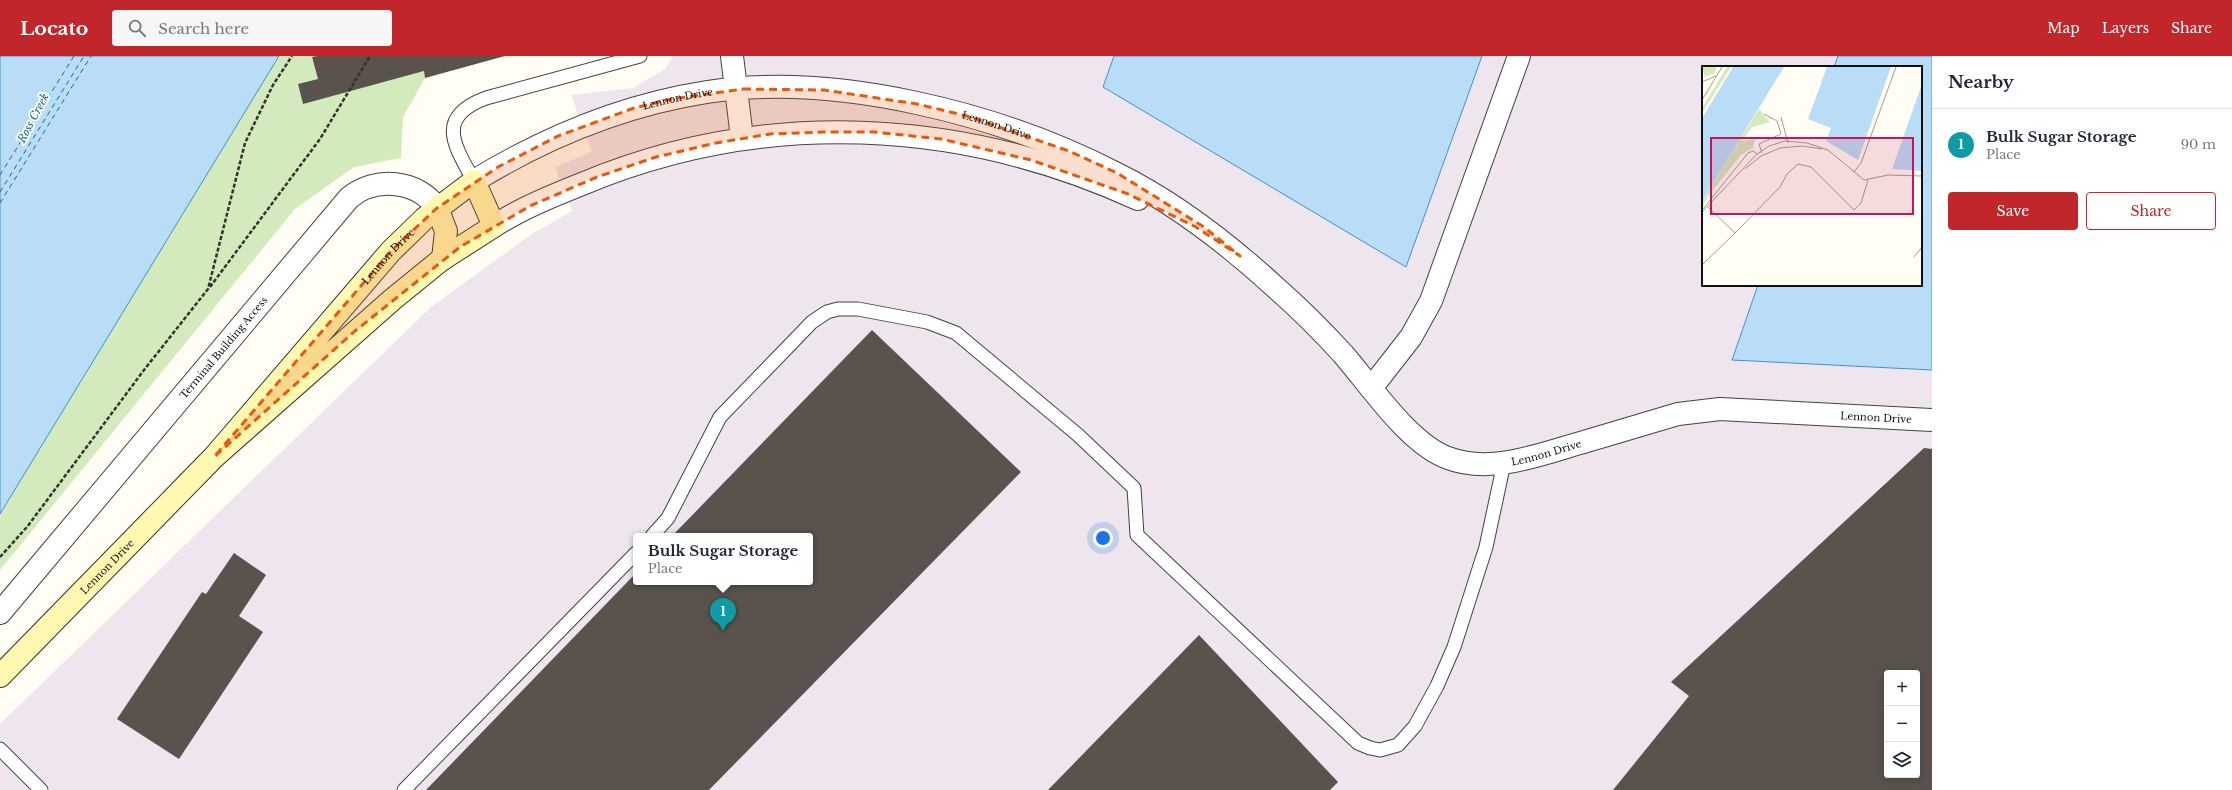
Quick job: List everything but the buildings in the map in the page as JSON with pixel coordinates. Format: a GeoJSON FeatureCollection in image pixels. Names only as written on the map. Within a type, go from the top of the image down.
{"type":"FeatureCollection","features":[{"type":"Feature","properties":{"kind":"street"},"geometry":{"type":"LineString","coordinates":[[732,56],[742,138]]}},
{"type":"Feature","properties":{"kind":"street"},"geometry":{"type":"LineString","coordinates":[[1372,387],[1411,336],[1431,302],[1519,56]]}},
{"type":"Feature","properties":{"kind":"street","name":"Lennon Drive"},"geometry":{"type":"LineString","coordinates":[[0,676],[214,457],[391,251],[437,208],[474,182],[531,149],[582,126],[634,108],[709,92],[736,89],[824,90],[866,95],[917,104],[960,114],[1024,134],[1069,151],[1117,173],[1197,223],[1240,256],[1313,323],[1372,387],[1415,437],[1439,454],[1464,463],[1504,463],[1525,459],[1678,414],[1698,410],[1720,409],[1932,420]]}},
{"type":"Feature","properties":{"kind":"street","name":"Lennon Drive"},"geometry":{"type":"LineString","coordinates":[[214,457],[355,331],[444,258],[494,226],[530,206],[621,168],[688,149],[742,138],[795,132],[874,132],[942,139],[995,151],[1062,169],[1128,194],[1196,227],[1240,256]]}},
{"type":"Feature","properties":{"kind":"street"},"geometry":{"type":"LineString","coordinates":[[474,182],[494,226]]}},
{"type":"Feature","properties":{"kind":"street","name":"Terminal Building Access"},"geometry":{"type":"LineString","coordinates":[[0,613],[350,198],[367,187],[392,184],[424,194],[437,208],[446,230],[444,258]]}},
{"type":"Feature","properties":{"kind":"lane"},"geometry":{"type":"LineString","coordinates":[[474,182],[457,150],[452,133],[456,118],[466,107],[486,98],[640,56]]}},
{"type":"Feature","properties":{"kind":"lane"},"geometry":{"type":"LineString","coordinates":[[655,533],[668,518],[714,428],[724,413],[812,322],[827,312],[845,308],[927,322],[956,333],[1078,436],[1134,488],[1137,535],[1358,743],[1380,750],[1398,745],[1405,739],[1416,726],[1437,686],[1454,646],[1486,547],[1504,463]]}},
{"type":"Feature","properties":{"kind":"lane"},"geometry":{"type":"LineString","coordinates":[[404,790],[633,556]]}},
{"type":"Feature","properties":{"kind":"lane"},"geometry":{"type":"LineString","coordinates":[[0,749],[42,790]]}},
{"type":"Feature","properties":{"kind":"path"},"geometry":{"type":"LineString","coordinates":[[208,289],[245,143],[273,85],[292,56]]}},
{"type":"Feature","properties":{"kind":"path"},"geometry":{"type":"LineString","coordinates":[[0,557],[27,527],[144,370],[208,289],[320,140],[370,56]]}},
{"type":"Feature","properties":{"kind":"highlighted area"},"geometry":{"type":"Polygon","coordinates":[[[743,89],[824,90],[917,104],[967,116],[1069,151],[1117,173],[1204,227],[1240,256],[1196,227],[1128,194],[1031,160],[941,139],[874,132],[826,132],[770,134],[716,143],[656,157],[597,177],[530,206],[460,247],[355,331],[214,457],[391,251],[437,208],[498,167],[558,136],[634,108],[672,99],[743,89]]]}},
{"type":"Feature","properties":{"kind":"shaded area"},"geometry":{"type":"Polygon","coordinates":[[[673,56],[1114,56],[1103,87],[1406,267],[1482,56],[1838,56],[1834,66],[1702,66],[1702,286],[1758,286],[1732,360],[1932,370],[1932,790],[0,790],[0,724],[431,307],[532,234],[572,211],[555,167],[592,152],[571,95],[633,88],[665,69],[673,56]]]}},
{"type":"Feature","properties":{"kind":"green space"},"geometry":{"type":"Polygon","coordinates":[[[279,56],[317,56],[312,58],[318,79],[298,85],[303,103],[424,71],[425,78],[403,117],[401,158],[354,167],[295,209],[0,570],[0,514],[279,56]]]}},
{"type":"Feature","properties":{"kind":"water","name":"Ross Creek"},"geometry":{"type":"Polygon","coordinates":[[[0,56],[279,56],[0,514],[0,56]]]}},
{"type":"Feature","properties":{"kind":"water"},"geometry":{"type":"Polygon","coordinates":[[[1114,56],[1482,56],[1406,267],[1103,87],[1114,56]]]}},
{"type":"Feature","properties":{"kind":"water"},"geometry":{"type":"Polygon","coordinates":[[[1838,56],[1932,56],[1932,370],[1732,360],[1758,286],[1922,286],[1922,66],[1834,66],[1838,56]]]}},
{"type":"Feature","properties":{"kind":"ferry route"},"geometry":{"type":"LineString","coordinates":[[0,175],[74,56]]}},
{"type":"Feature","properties":{"kind":"ferry route"},"geometry":{"type":"LineString","coordinates":[[0,192],[84,56]]}},
{"type":"Feature","properties":{"kind":"ferry route"},"geometry":{"type":"LineString","coordinates":[[0,203],[91,56]]}},
{"type":"Feature","properties":{"kind":"place","name":"Bulk Sugar Storage"},"geometry":{"type":"Point","coordinates":[723,631]}}]}
